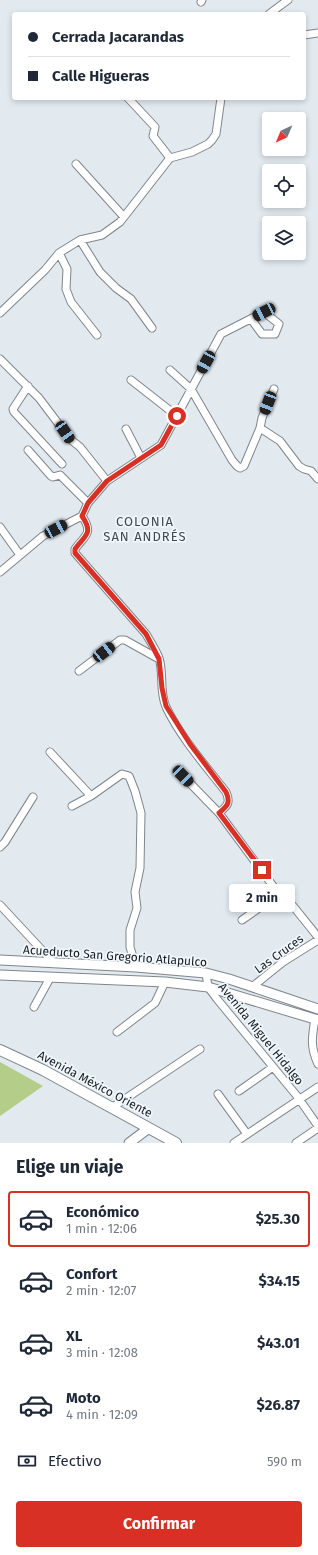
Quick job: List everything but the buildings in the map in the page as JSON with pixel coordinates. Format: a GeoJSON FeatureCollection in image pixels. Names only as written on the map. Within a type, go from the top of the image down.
{"type":"FeatureCollection","features":[{"type":"Feature","properties":{"kind":"main road","name":"Avenida México Oriente"},"geometry":{"type":"LineString","coordinates":[[0,1050],[43,1070],[113,1107],[176,1143]]}},
{"type":"Feature","properties":{"kind":"street"},"geometry":{"type":"LineString","coordinates":[[272,12],[288,0]]}},
{"type":"Feature","properties":{"kind":"street"},"geometry":{"type":"LineString","coordinates":[[306,35],[317,34]]}},
{"type":"Feature","properties":{"kind":"street"},"geometry":{"type":"LineString","coordinates":[[130,100],[155,127],[153,136],[170,158]]}},
{"type":"Feature","properties":{"kind":"street"},"geometry":{"type":"LineString","coordinates":[[0,314],[45,270],[59,253],[80,240],[102,234],[124,217],[170,158],[192,152],[208,144],[216,134],[221,100]]}},
{"type":"Feature","properties":{"kind":"street"},"geometry":{"type":"LineString","coordinates":[[76,164],[124,217]]}},
{"type":"Feature","properties":{"kind":"street"},"geometry":{"type":"LineString","coordinates":[[80,240],[100,272],[116,288],[131,299],[152,328]]}},
{"type":"Feature","properties":{"kind":"street"},"geometry":{"type":"LineString","coordinates":[[59,253],[67,268],[66,289],[71,302],[97,335]]}},
{"type":"Feature","properties":{"kind":"street"},"geometry":{"type":"LineString","coordinates":[[0,572],[43,536],[82,516],[88,503],[107,481],[161,445],[221,334],[251,320]]}},
{"type":"Feature","properties":{"kind":"street"},"geometry":{"type":"LineString","coordinates":[[0,359],[28,386],[51,413],[70,439],[80,447],[107,481]]}},
{"type":"Feature","properties":{"kind":"street"},"geometry":{"type":"LineString","coordinates":[[170,370],[191,389],[237,466],[240,468],[244,466],[274,389]]}},
{"type":"Feature","properties":{"kind":"street"},"geometry":{"type":"LineString","coordinates":[[132,380],[177,416]]}},
{"type":"Feature","properties":{"kind":"street"},"geometry":{"type":"LineString","coordinates":[[28,386],[13,409],[14,412],[62,464]]}},
{"type":"Feature","properties":{"kind":"street"},"geometry":{"type":"LineString","coordinates":[[260,428],[280,441],[299,466],[311,471],[318,479]]}},
{"type":"Feature","properties":{"kind":"street"},"geometry":{"type":"LineString","coordinates":[[126,429],[141,458]]}},
{"type":"Feature","properties":{"kind":"street"},"geometry":{"type":"LineString","coordinates":[[28,450],[50,476],[53,477],[60,475],[88,503]]}},
{"type":"Feature","properties":{"kind":"street"},"geometry":{"type":"LineString","coordinates":[[82,516],[88,525],[88,530],[87,535],[75,549],[75,553],[146,634],[159,659],[162,688],[166,706],[190,744],[226,792],[229,799],[228,804],[219,813]]}},
{"type":"Feature","properties":{"kind":"street"},"geometry":{"type":"LineString","coordinates":[[0,527],[20,555]]}},
{"type":"Feature","properties":{"kind":"street"},"geometry":{"type":"LineString","coordinates":[[79,672],[120,640],[125,640],[159,659]]}},
{"type":"Feature","properties":{"kind":"street"},"geometry":{"type":"LineString","coordinates":[[50,752],[92,796]]}},
{"type":"Feature","properties":{"kind":"street"},"geometry":{"type":"LineString","coordinates":[[72,806],[92,796],[122,774],[126,774],[132,781],[141,813],[140,868],[135,892],[137,908],[130,930],[130,947],[136,967]]}},
{"type":"Feature","properties":{"kind":"street"},"geometry":{"type":"LineString","coordinates":[[183,776],[219,813],[279,894],[293,906],[318,938]]}},
{"type":"Feature","properties":{"kind":"street"},"geometry":{"type":"LineString","coordinates":[[0,847],[5,842],[33,797]]}},
{"type":"Feature","properties":{"kind":"street"},"geometry":{"type":"LineString","coordinates":[[242,920],[279,894]]}},
{"type":"Feature","properties":{"kind":"street"},"geometry":{"type":"LineString","coordinates":[[0,905],[53,962]]}},
{"type":"Feature","properties":{"kind":"street","name":"Las Cruces"},"geometry":{"type":"LineString","coordinates":[[252,987],[283,962],[318,938]]}},
{"type":"Feature","properties":{"kind":"street","name":"Acueducto San Gregorio Atlapulco"},"geometry":{"type":"LineString","coordinates":[[0,960],[136,967],[206,973],[223,977],[318,1009]]}},
{"type":"Feature","properties":{"kind":"street","name":"Avenida Miguel Hidalgo"},"geometry":{"type":"LineString","coordinates":[[206,973],[208,987],[299,1100],[318,1127]]}},
{"type":"Feature","properties":{"kind":"street","name":"Acueducto San Gregorio Atlapulco"},"geometry":{"type":"LineString","coordinates":[[0,975],[165,982],[208,987],[317,1020]]}},
{"type":"Feature","properties":{"kind":"street"},"geometry":{"type":"LineString","coordinates":[[34,1007],[50,978]]}},
{"type":"Feature","properties":{"kind":"street"},"geometry":{"type":"LineString","coordinates":[[116,1032],[155,1003],[165,982]]}},
{"type":"Feature","properties":{"kind":"street"},"geometry":{"type":"LineString","coordinates":[[317,1020],[311,1038],[318,1064]]}},
{"type":"Feature","properties":{"kind":"street"},"geometry":{"type":"LineString","coordinates":[[113,1107],[200,1049]]}},
{"type":"Feature","properties":{"kind":"street"},"geometry":{"type":"LineString","coordinates":[[239,1091],[273,1068]]}},
{"type":"Feature","properties":{"kind":"street"},"geometry":{"type":"LineString","coordinates":[[234,1143],[318,1087]]}},
{"type":"Feature","properties":{"kind":"street"},"geometry":{"type":"LineString","coordinates":[[218,1094],[247,1134]]}},
{"type":"Feature","properties":{"kind":"street"},"geometry":{"type":"LineString","coordinates":[[296,1143],[318,1127]]}},
{"type":"Feature","properties":{"kind":"street"},"geometry":{"type":"LineString","coordinates":[[129,1143],[149,1128]]}},
{"type":"Feature","properties":{"kind":"green space"},"geometry":{"type":"Polygon","coordinates":[[[0,1062],[43,1086],[0,1116],[0,1062]]]}},
{"type":"Feature","properties":{"kind":"district","name":"COLONIA SAN ANDRÉS"},"geometry":{"type":"Point","coordinates":[145,528]}},
{"type":"Feature","properties":{"kind":"route"},"geometry":{"type":"LineString","coordinates":[[177,416],[161,445],[107,481],[88,503],[82,516],[88,525],[87,535],[75,549],[75,553],[146,634],[154,647],[159,659],[162,688],[166,706],[190,744],[226,792],[229,799],[228,804],[219,813],[262,870]]}}]}
